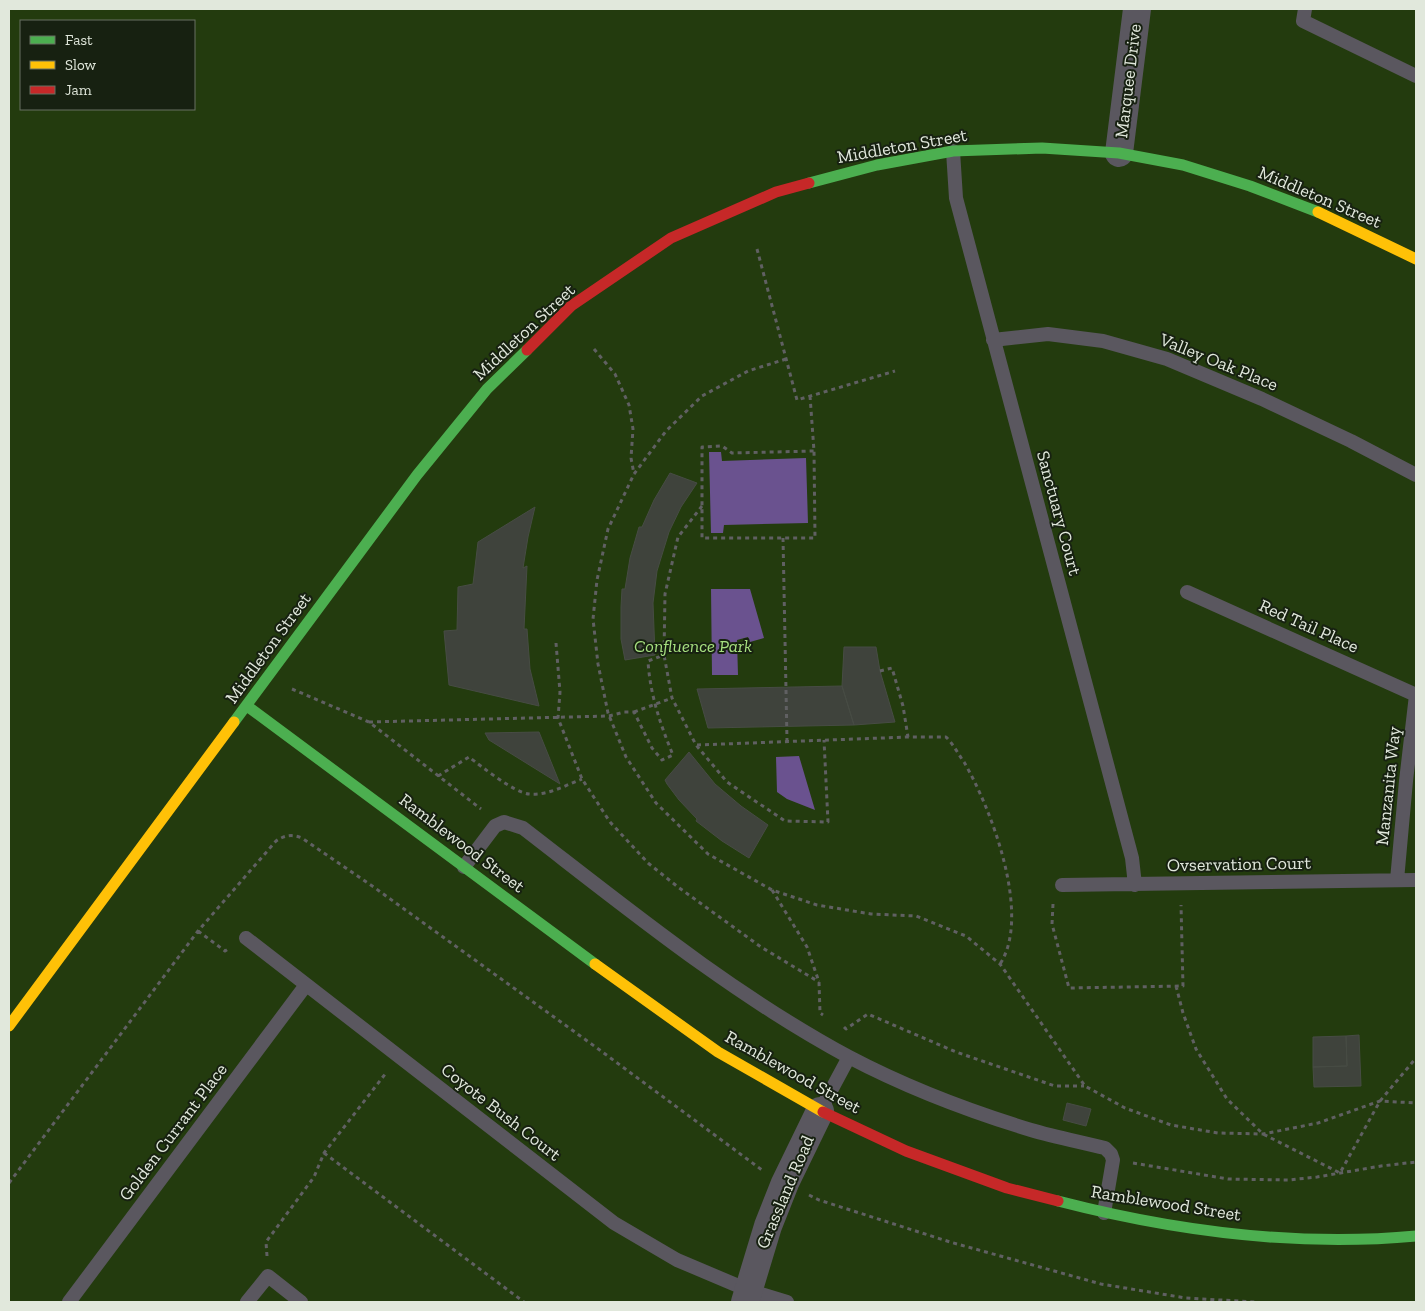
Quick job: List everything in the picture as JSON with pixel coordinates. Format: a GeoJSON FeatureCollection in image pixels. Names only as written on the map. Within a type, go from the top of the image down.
{"type":"FeatureCollection","features":[{"type":"Feature","properties":{"kind":"street","name":"Marquee Drive"},"geometry":{"type":"LineString","coordinates":[[1119,153],[1138,9]]}},
{"type":"Feature","properties":{"kind":"street","name":"Middleton Street"},"geometry":{"type":"LineString","coordinates":[[9,1026],[418,475],[487,389],[570,306],[671,238],[776,192],[877,165],[953,151],[1042,148],[1119,153],[1182,166],[1250,186],[1315,211],[1416,259]]}},
{"type":"Feature","properties":{"kind":"street","name":"Ramblewood Street"},"geometry":{"type":"LineString","coordinates":[[248,706],[718,1052],[820,1111],[906,1151],[998,1184],[1104,1213],[1194,1228],[1284,1239],[1374,1240],[1416,1236]]}},
{"type":"Feature","properties":{"kind":"street","name":"Grassland Road"},"geometry":{"type":"LineString","coordinates":[[747,1296],[768,1226],[785,1183],[820,1111]]}},
{"type":"Feature","properties":{"kind":"lane"},"geometry":{"type":"LineString","coordinates":[[1305,9],[1303,21],[1416,76]]}},
{"type":"Feature","properties":{"kind":"lane","name":"Sanctuary Court"},"geometry":{"type":"LineString","coordinates":[[953,151],[956,198],[1130,848],[1135,884]]}},
{"type":"Feature","properties":{"kind":"lane","name":"Valley Oak Place"},"geometry":{"type":"LineString","coordinates":[[993,340],[1048,334],[1103,341],[1167,359],[1262,399],[1351,441],[1416,476]]}},
{"type":"Feature","properties":{"kind":"lane","name":"Red Tail Place"},"geometry":{"type":"LineString","coordinates":[[1187,592],[1416,695]]}},
{"type":"Feature","properties":{"kind":"lane","name":"Manzanita Way"},"geometry":{"type":"LineString","coordinates":[[1398,880],[1406,781],[1416,695]]}},
{"type":"Feature","properties":{"kind":"lane"},"geometry":{"type":"LineString","coordinates":[[464,866],[495,826],[509,823],[523,828],[657,932],[800,1029],[849,1057],[952,1103],[1032,1130],[1105,1148],[1111,1154],[1113,1160],[1104,1213]]}},
{"type":"Feature","properties":{"kind":"lane","name":"Ovservation Court"},"geometry":{"type":"LineString","coordinates":[[1062,884],[1416,880]]}},
{"type":"Feature","properties":{"kind":"lane","name":"Coyote Bush Court"},"geometry":{"type":"LineString","coordinates":[[246,938],[614,1223],[677,1260],[747,1296],[787,1302]]}},
{"type":"Feature","properties":{"kind":"lane","name":"Golden Currant Place"},"geometry":{"type":"LineString","coordinates":[[69,1302],[306,985]]}},
{"type":"Feature","properties":{"kind":"lane"},"geometry":{"type":"LineString","coordinates":[[820,1111],[849,1057]]}},
{"type":"Feature","properties":{"kind":"lane"},"geometry":{"type":"LineString","coordinates":[[247,1302],[268,1276],[301,1302]]}},
{"type":"Feature","properties":{"kind":"path"},"geometry":{"type":"LineString","coordinates":[[757,248],[797,400],[895,371]]}},
{"type":"Feature","properties":{"kind":"path"},"geometry":{"type":"LineString","coordinates":[[594,349],[615,374],[628,405],[633,429],[631,458],[634,474]]}},
{"type":"Feature","properties":{"kind":"path"},"geometry":{"type":"LineString","coordinates":[[786,359],[748,372],[702,396],[666,431],[634,474],[608,529],[597,580],[593,619],[598,664],[609,716],[626,757],[656,803],[708,854],[772,890],[817,905],[871,914],[916,916],[966,936],[1000,964],[1056,1048],[1084,1086],[1125,1108],[1171,1125],[1218,1133],[1263,1134],[1318,1123],[1380,1101],[1416,1103]]}},
{"type":"Feature","properties":{"kind":"path"},"geometry":{"type":"LineString","coordinates":[[810,396],[814,451],[815,538],[702,538],[702,447],[722,446],[732,453],[814,451]]}},
{"type":"Feature","properties":{"kind":"path"},"geometry":{"type":"LineString","coordinates":[[702,506],[678,538],[665,594],[664,655],[672,698],[696,745],[727,782],[785,821],[828,822],[824,740]]}},
{"type":"Feature","properties":{"kind":"path"},"geometry":{"type":"LineString","coordinates":[[783,538],[787,741]]}},
{"type":"Feature","properties":{"kind":"path"},"geometry":{"type":"LineString","coordinates":[[556,643],[560,692],[558,718],[582,779],[610,822],[648,863],[761,947],[819,982]]}},
{"type":"Feature","properties":{"kind":"path"},"geometry":{"type":"LineString","coordinates":[[634,712],[652,748],[662,760],[673,754],[662,729],[655,704],[648,661],[664,655]]}},
{"type":"Feature","properties":{"kind":"path"},"geometry":{"type":"LineString","coordinates":[[880,671],[892,668],[903,706],[908,737]]}},
{"type":"Feature","properties":{"kind":"path"},"geometry":{"type":"LineString","coordinates":[[289,688],[369,722],[500,824]]}},
{"type":"Feature","properties":{"kind":"path"},"geometry":{"type":"LineString","coordinates":[[369,722],[609,716],[624,712],[634,712],[672,698]]}},
{"type":"Feature","properties":{"kind":"path"},"geometry":{"type":"LineString","coordinates":[[696,745],[946,737],[952,742],[972,776],[992,819],[1003,855],[1011,897],[1010,936],[1006,955],[1000,964]]}},
{"type":"Feature","properties":{"kind":"path"},"geometry":{"type":"LineString","coordinates":[[438,776],[469,757],[504,782],[528,794],[551,791],[582,779]]}},
{"type":"Feature","properties":{"kind":"path"},"geometry":{"type":"LineString","coordinates":[[9,1183],[198,931],[276,840],[287,835],[294,835],[302,838],[375,888],[597,1048],[759,1168],[785,1183],[820,1200],[941,1239],[1102,1284],[1186,1298],[1255,1302]]}},
{"type":"Feature","properties":{"kind":"path"},"geometry":{"type":"LineString","coordinates":[[1062,884],[1053,884],[1052,924],[1069,988],[1183,986],[1180,884]]}},
{"type":"Feature","properties":{"kind":"path"},"geometry":{"type":"LineString","coordinates":[[772,890],[807,946],[819,982],[820,1014],[829,1018]]}},
{"type":"Feature","properties":{"kind":"path"},"geometry":{"type":"LineString","coordinates":[[198,931],[225,951],[246,938]]}},
{"type":"Feature","properties":{"kind":"path"},"geometry":{"type":"LineString","coordinates":[[1176,986],[1196,1049],[1227,1099],[1263,1134],[1340,1173]]}},
{"type":"Feature","properties":{"kind":"path"},"geometry":{"type":"LineString","coordinates":[[837,1023],[846,1029],[868,1014],[956,1052],[1054,1086],[1084,1086]]}},
{"type":"Feature","properties":{"kind":"path"},"geometry":{"type":"LineString","coordinates":[[268,1276],[266,1242],[314,1177],[324,1153],[399,1057]]}},
{"type":"Feature","properties":{"kind":"path"},"geometry":{"type":"LineString","coordinates":[[1340,1173],[1380,1101],[1416,1058]]}},
{"type":"Feature","properties":{"kind":"path"},"geometry":{"type":"LineString","coordinates":[[324,1153],[524,1302]]}},
{"type":"Feature","properties":{"kind":"path"},"geometry":{"type":"LineString","coordinates":[[1113,1160],[1228,1179],[1288,1180],[1416,1162]]}},
{"type":"Feature","properties":{"kind":"green space","name":"Confluence Park"},"geometry":{"type":"Polygon","coordinates":[[[9,9],[1416,9],[1416,1302],[9,1302],[9,9]]]}},
{"type":"Feature","properties":{"kind":"shaded area"},"geometry":{"type":"Polygon","coordinates":[[[709,452],[721,452],[722,461],[806,458],[808,523],[724,525],[723,533],[711,533],[709,452]]]}},
{"type":"Feature","properties":{"kind":"shaded area"},"geometry":{"type":"Polygon","coordinates":[[[711,589],[750,589],[764,638],[750,642],[748,637],[737,640],[738,675],[712,675],[711,589]]]}},
{"type":"Feature","properties":{"kind":"shaded area"},"geometry":{"type":"Polygon","coordinates":[[[799,756],[815,810],[787,799],[777,792],[776,757],[799,756]]]}},
{"type":"Feature","properties":{"kind":"building"},"geometry":{"type":"Polygon","coordinates":[[[670,473],[697,483],[681,507],[669,532],[657,571],[653,603],[655,655],[625,660],[621,639],[622,589],[625,589],[630,558],[639,527],[642,527],[654,500],[670,473]]]}},
{"type":"Feature","properties":{"kind":"building"},"geometry":{"type":"Polygon","coordinates":[[[535,507],[523,568],[527,566],[524,629],[527,629],[530,669],[539,706],[449,685],[444,631],[457,630],[458,587],[473,584],[478,542],[535,507]]]}},
{"type":"Feature","properties":{"kind":"building"},"geometry":{"type":"Polygon","coordinates":[[[844,647],[876,647],[880,671],[895,722],[854,725],[842,686],[844,647]]]}},
{"type":"Feature","properties":{"kind":"building"},"geometry":{"type":"Polygon","coordinates":[[[842,686],[854,725],[708,728],[697,689],[842,686]]]}},
{"type":"Feature","properties":{"kind":"building"},"geometry":{"type":"Polygon","coordinates":[[[539,732],[560,784],[489,740],[485,733],[539,732]]]}},
{"type":"Feature","properties":{"kind":"building"},"geometry":{"type":"Polygon","coordinates":[[[689,752],[715,784],[768,825],[749,858],[722,841],[696,821],[697,819],[667,784],[665,780],[689,752]]]}},
{"type":"Feature","properties":{"kind":"building"},"geometry":{"type":"Polygon","coordinates":[[[1359,1035],[1361,1086],[1314,1087],[1313,1067],[1347,1066],[1346,1036],[1359,1035]]]}},
{"type":"Feature","properties":{"kind":"building"},"geometry":{"type":"Polygon","coordinates":[[[1346,1036],[1347,1066],[1313,1067],[1313,1037],[1346,1036]]]}},
{"type":"Feature","properties":{"kind":"building"},"geometry":{"type":"Polygon","coordinates":[[[1067,1103],[1091,1109],[1086,1126],[1063,1120],[1067,1103]]]}},
{"type":"Feature","properties":{"kind":"traffic: fast"},"geometry":{"type":"LineString","coordinates":[[809,183],[877,165],[953,151],[1042,148],[1119,153],[1183,165],[1250,186],[1318,212]]}},
{"type":"Feature","properties":{"kind":"traffic: fast"},"geometry":{"type":"LineString","coordinates":[[234,722],[417,475],[487,389],[527,350]]}},
{"type":"Feature","properties":{"kind":"traffic: fast"},"geometry":{"type":"LineString","coordinates":[[247,706],[595,964]]}},
{"type":"Feature","properties":{"kind":"traffic: fast"},"geometry":{"type":"LineString","coordinates":[[1058,1201],[1146,1221],[1236,1234],[1326,1239],[1416,1236]]}},
{"type":"Feature","properties":{"kind":"traffic: slow"},"geometry":{"type":"LineString","coordinates":[[1318,212],[1416,259]]}},
{"type":"Feature","properties":{"kind":"traffic: slow"},"geometry":{"type":"LineString","coordinates":[[9,1026],[234,722]]}},
{"type":"Feature","properties":{"kind":"traffic: slow"},"geometry":{"type":"LineString","coordinates":[[595,964],[718,1052],[823,1112]]}},
{"type":"Feature","properties":{"kind":"traffic: jam"},"geometry":{"type":"LineString","coordinates":[[527,350],[571,306],[671,238],[776,192],[809,183]]}},
{"type":"Feature","properties":{"kind":"traffic: jam"},"geometry":{"type":"LineString","coordinates":[[823,1112],[906,1151],[1007,1188],[1058,1201]]}}]}
